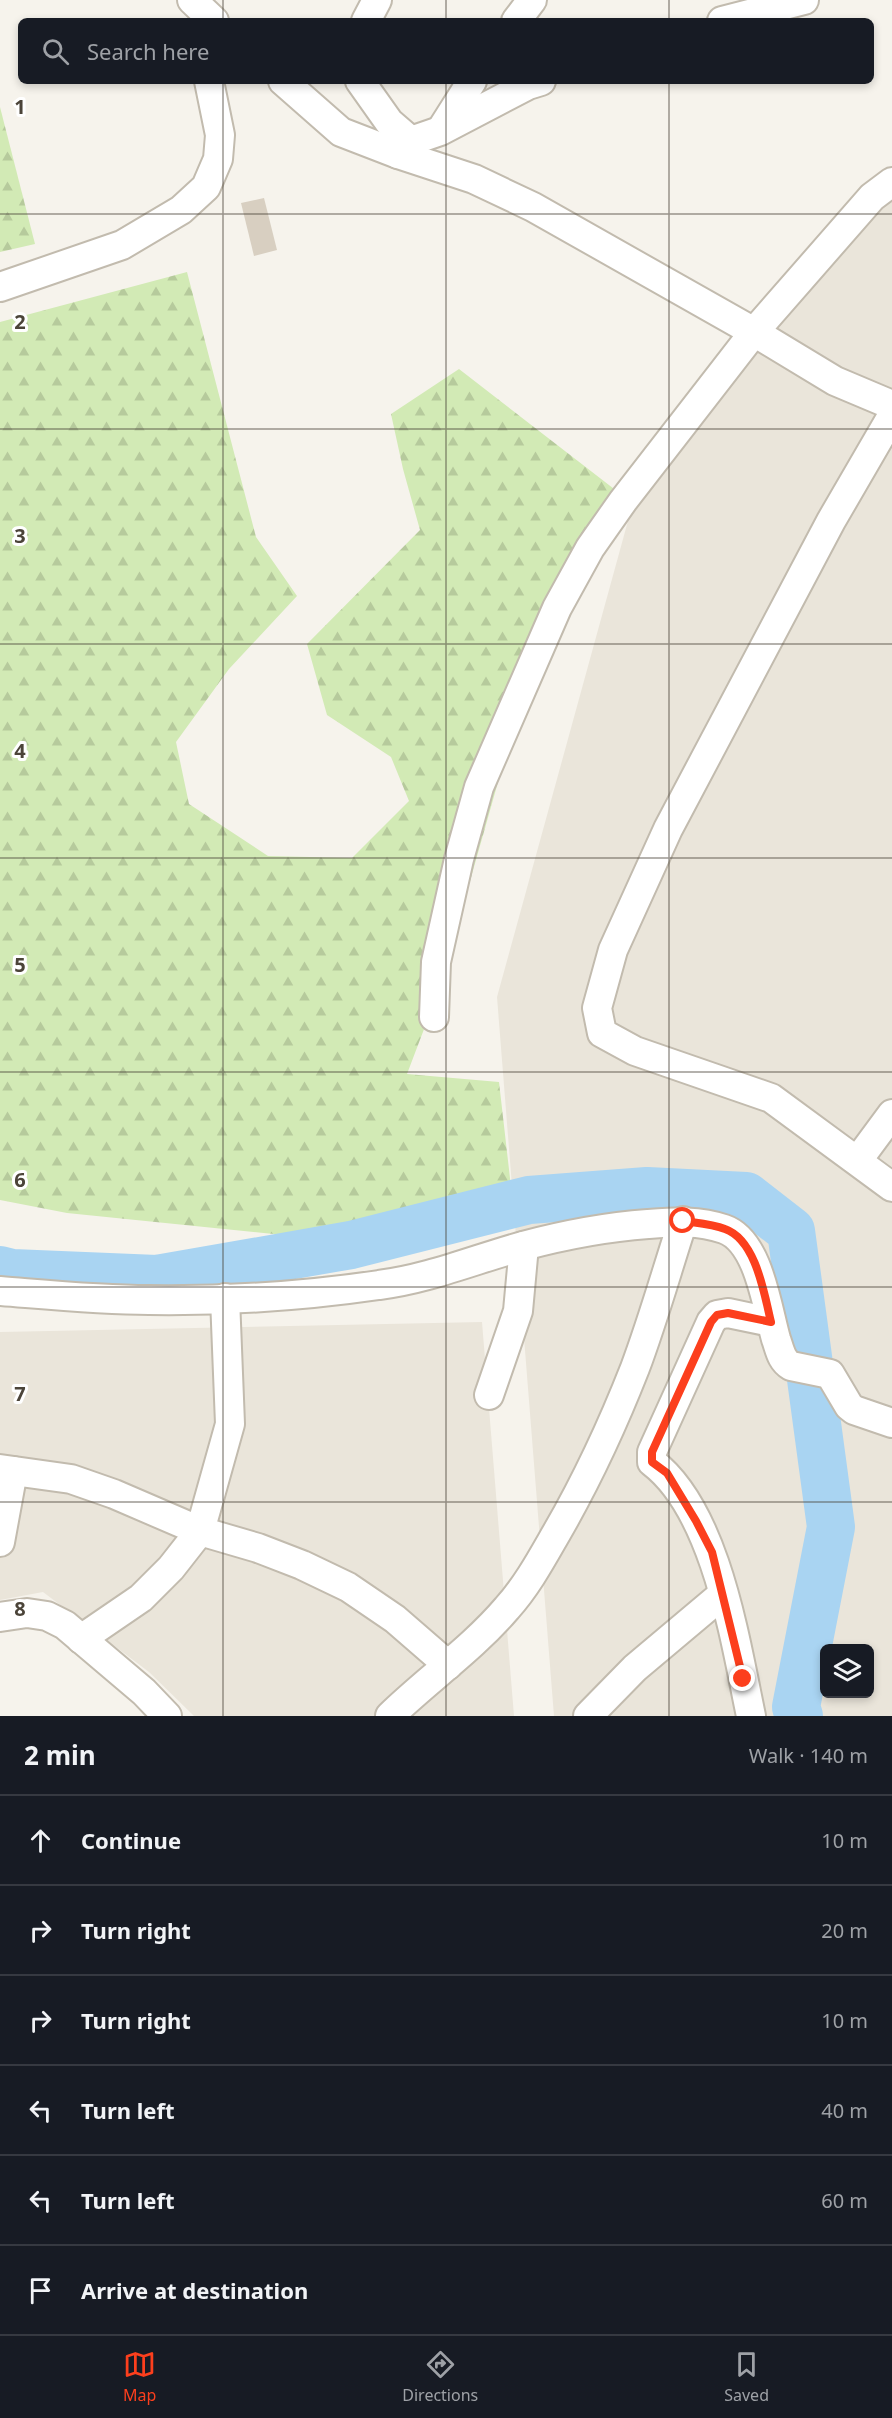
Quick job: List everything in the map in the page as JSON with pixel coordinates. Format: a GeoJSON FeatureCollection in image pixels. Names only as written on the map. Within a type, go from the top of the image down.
{"type":"FeatureCollection","features":[{"type":"Feature","properties":{"kind":"street"},"geometry":{"type":"LineString","coordinates":[[368,18],[377,0]]}},
{"type":"Feature","properties":{"kind":"street"},"geometry":{"type":"LineString","coordinates":[[518,18],[532,0]]}},
{"type":"Feature","properties":{"kind":"street"},"geometry":{"type":"LineString","coordinates":[[734,18],[804,0]]}},
{"type":"Feature","properties":{"kind":"street"},"geometry":{"type":"LineString","coordinates":[[0,287],[122,245],[180,210],[206,187],[218,159],[220,135],[210,84]]}},
{"type":"Feature","properties":{"kind":"street"},"geometry":{"type":"LineString","coordinates":[[286,84],[341,132],[404,147],[533,207],[754,332],[835,381],[892,405]]}},
{"type":"Feature","properties":{"kind":"street"},"geometry":{"type":"LineString","coordinates":[[362,84],[404,147]]}},
{"type":"Feature","properties":{"kind":"street"},"geometry":{"type":"LineString","coordinates":[[440,131],[470,84]]}},
{"type":"Feature","properties":{"kind":"street"},"geometry":{"type":"LineString","coordinates":[[404,147],[533,84]]}},
{"type":"Feature","properties":{"kind":"street"},"geometry":{"type":"LineString","coordinates":[[434,1017],[436,962],[459,859],[479,787],[557,608],[590,548],[623,501],[754,332],[872,197],[892,182]]}},
{"type":"Feature","properties":{"kind":"street"},"geometry":{"type":"LineString","coordinates":[[892,416],[831,521],[668,829],[613,950],[597,1008],[602,1033],[635,1051],[771,1098],[892,1187]]}},
{"type":"Feature","properties":{"kind":"street"},"geometry":{"type":"LineString","coordinates":[[858,1160],[892,1114]]}},
{"type":"Feature","properties":{"kind":"street"},"geometry":{"type":"LineString","coordinates":[[390,1716],[421,1686],[448,1665],[508,1607],[531,1576],[576,1499],[606,1437],[635,1366],[683,1221]]}},
{"type":"Feature","properties":{"kind":"street"},"geometry":{"type":"LineString","coordinates":[[0,1291],[93,1299],[150,1300],[327,1292],[382,1285],[525,1246],[626,1225],[683,1221],[725,1229],[738,1236],[752,1257],[762,1283],[782,1358],[791,1366],[824,1372],[833,1378],[839,1391],[854,1410],[892,1423]]}},
{"type":"Feature","properties":{"kind":"street"},"geometry":{"type":"LineString","coordinates":[[489,1395],[518,1311],[525,1246]]}},
{"type":"Feature","properties":{"kind":"street"},"geometry":{"type":"LineString","coordinates":[[81,1639],[141,1598],[171,1568],[200,1531],[230,1424],[225,1298]]}},
{"type":"Feature","properties":{"kind":"street"},"geometry":{"type":"LineString","coordinates":[[750,1716],[712,1552],[667,1473],[652,1462],[652,1452],[711,1322],[717,1315],[728,1313],[771,1322]]}},
{"type":"Feature","properties":{"kind":"street"},"geometry":{"type":"LineString","coordinates":[[0,1542],[7,1470],[71,1479],[114,1494],[200,1531],[258,1548],[348,1587],[395,1619],[448,1665]]}},
{"type":"Feature","properties":{"kind":"street"},"geometry":{"type":"LineString","coordinates":[[588,1716],[635,1668],[723,1594]]}},
{"type":"Feature","properties":{"kind":"street"},"geometry":{"type":"LineString","coordinates":[[0,1617],[27,1613],[47,1616],[65,1625],[144,1692],[167,1716]]}},
{"type":"Feature","properties":{"kind":"shaded area"},"geometry":{"type":"Polygon","coordinates":[[[892,188],[892,1716],[554,1716],[497,997],[642,470],[892,188]]]}},
{"type":"Feature","properties":{"kind":"shaded area"},"geometry":{"type":"Polygon","coordinates":[[[482,1322],[514,1716],[194,1716],[149,1672],[43,1592],[0,1600],[0,1332],[482,1322]]]}},
{"type":"Feature","properties":{"kind":"green space"},"geometry":{"type":"Polygon","coordinates":[[[0,107],[35,244],[0,252],[0,107]]]}},
{"type":"Feature","properties":{"kind":"green space"},"geometry":{"type":"Polygon","coordinates":[[[187,272],[256,537],[297,596],[229,669],[176,742],[189,804],[268,856],[352,858],[409,801],[391,757],[327,715],[307,644],[420,530],[391,414],[459,369],[618,492],[504,761],[440,987],[407,1074],[499,1082],[511,1187],[293,1236],[67,1213],[0,1200],[0,322],[187,272]]]}},
{"type":"Feature","properties":{"kind":"building"},"geometry":{"type":"Polygon","coordinates":[[[264,198],[277,250],[254,256],[241,203],[264,198]]]}},
{"type":"Feature","properties":{"kind":"waterway"},"geometry":{"type":"LineString","coordinates":[[0,1270],[12,1273],[157,1279],[351,1245],[529,1200],[647,1191],[746,1196],[791,1231],[831,1527],[796,1707],[799,1716]]}},
{"type":"Feature","properties":{"kind":"route"},"geometry":{"type":"LineString","coordinates":[[683,1221],[725,1229],[738,1236],[752,1257],[762,1283],[771,1322],[728,1313],[717,1315],[711,1322],[652,1452],[652,1462],[667,1473],[712,1552],[743,1679]]}}]}
